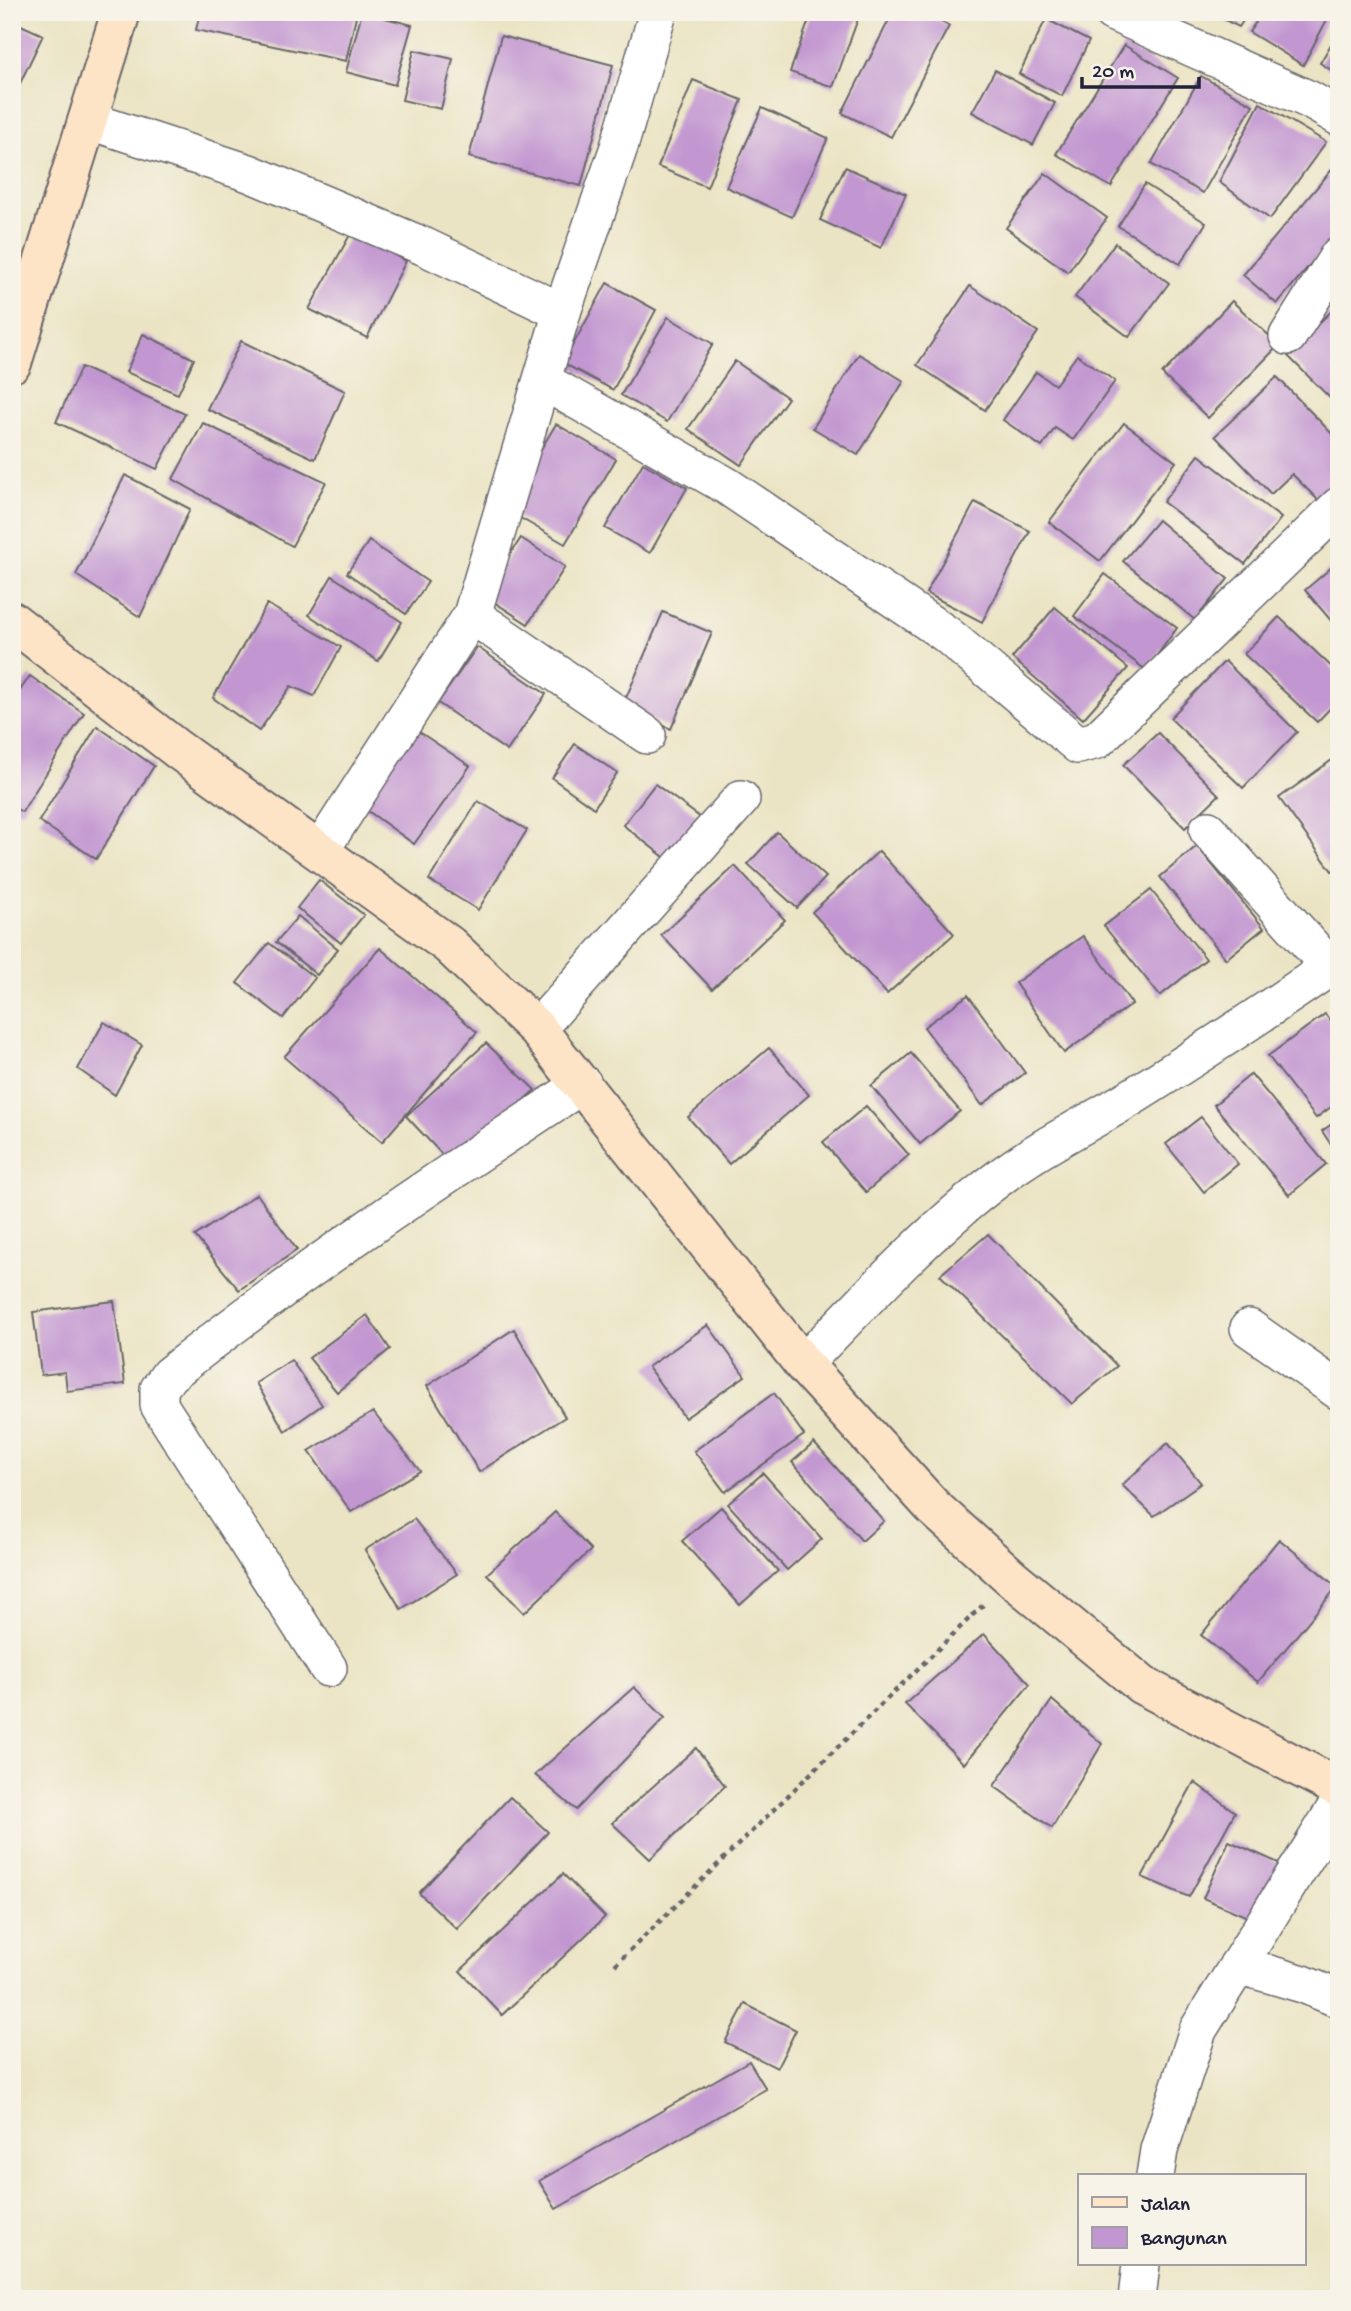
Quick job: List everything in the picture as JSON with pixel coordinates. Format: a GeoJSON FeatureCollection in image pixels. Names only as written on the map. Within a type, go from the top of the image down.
{"type":"FeatureCollection","features":[{"type":"Feature","properties":{"kind":"street"},"geometry":{"type":"LineString","coordinates":[[12,363],[121,12]]}},
{"type":"Feature","properties":{"kind":"street"},"geometry":{"type":"LineString","coordinates":[[320,852],[472,615],[562,312],[611,173],[658,12]]}},
{"type":"Feature","properties":{"kind":"street"},"geometry":{"type":"LineString","coordinates":[[1112,12],[1310,100],[1339,117]]}},
{"type":"Feature","properties":{"kind":"street"},"geometry":{"type":"LineString","coordinates":[[87,120],[249,173],[423,246],[562,312]]}},
{"type":"Feature","properties":{"kind":"street"},"geometry":{"type":"LineString","coordinates":[[1288,336],[1339,255]]}},
{"type":"Feature","properties":{"kind":"street"},"geometry":{"type":"LineString","coordinates":[[542,381],[727,485],[946,634],[1078,745],[1097,740],[1339,506]]}},
{"type":"Feature","properties":{"kind":"street"},"geometry":{"type":"LineString","coordinates":[[472,615],[647,735]]}},
{"type":"Feature","properties":{"kind":"street"},"geometry":{"type":"LineString","coordinates":[[12,621],[105,695],[449,945],[537,1029],[803,1364],[934,1508],[1011,1577],[1142,1685],[1339,1788]]}},
{"type":"Feature","properties":{"kind":"street"},"geometry":{"type":"LineString","coordinates":[[537,1029],[741,799]]}},
{"type":"Feature","properties":{"kind":"street"},"geometry":{"type":"LineString","coordinates":[[803,1364],[878,1287],[992,1182],[1038,1150],[1132,1097],[1249,1023],[1334,964],[1208,830]]}},
{"type":"Feature","properties":{"kind":"street"},"geometry":{"type":"LineString","coordinates":[[328,1668],[159,1405],[159,1389],[169,1374],[261,1302],[403,1203],[583,1084]]}},
{"type":"Feature","properties":{"kind":"street"},"geometry":{"type":"LineString","coordinates":[[1249,1328],[1339,1391]]}},
{"type":"Feature","properties":{"kind":"street"},"geometry":{"type":"LineString","coordinates":[[1155,2174],[1159,2150],[1198,2030],[1339,1803]]}},
{"type":"Feature","properties":{"kind":"street"},"geometry":{"type":"LineString","coordinates":[[1238,1965],[1303,1984],[1339,1999]]}},
{"type":"Feature","properties":{"kind":"street"},"geometry":{"type":"LineString","coordinates":[[1137,2299],[1141,2266]]}},
{"type":"Feature","properties":{"kind":"path"},"geometry":{"type":"LineString","coordinates":[[615,1965],[1011,1577]]}},
{"type":"Feature","properties":{"kind":"building"},"geometry":{"type":"Polygon","coordinates":[[[200,12],[357,12],[346,61],[196,30],[200,12]]]}},
{"type":"Feature","properties":{"kind":"building"},"geometry":{"type":"Polygon","coordinates":[[[362,12],[412,25],[395,85],[346,72],[362,12]]]}},
{"type":"Feature","properties":{"kind":"building"},"geometry":{"type":"Polygon","coordinates":[[[812,12],[849,12],[859,16],[833,87],[790,72],[812,12]]]}},
{"type":"Feature","properties":{"kind":"building"},"geometry":{"type":"Polygon","coordinates":[[[893,12],[921,12],[949,26],[891,137],[842,113],[893,12]]]}},
{"type":"Feature","properties":{"kind":"building"},"geometry":{"type":"Polygon","coordinates":[[[1209,12],[1249,12],[1239,27],[1209,12]]]}},
{"type":"Feature","properties":{"kind":"building"},"geometry":{"type":"Polygon","coordinates":[[[1263,12],[1331,12],[1303,65],[1249,32],[1263,12]]]}},
{"type":"Feature","properties":{"kind":"building"},"geometry":{"type":"Polygon","coordinates":[[[1046,19],[1089,41],[1062,96],[1019,74],[1046,19]]]}},
{"type":"Feature","properties":{"kind":"building"},"geometry":{"type":"Polygon","coordinates":[[[12,21],[43,35],[12,100],[12,21]]]}},
{"type":"Feature","properties":{"kind":"building"},"geometry":{"type":"Polygon","coordinates":[[[1339,31],[1339,75],[1320,63],[1339,31]]]}},
{"type":"Feature","properties":{"kind":"building"},"geometry":{"type":"Polygon","coordinates":[[[501,36],[613,65],[581,186],[469,157],[501,36]]]}},
{"type":"Feature","properties":{"kind":"building"},"geometry":{"type":"Polygon","coordinates":[[[1124,45],[1178,78],[1111,187],[1056,154],[1124,45]]]}},
{"type":"Feature","properties":{"kind":"building"},"geometry":{"type":"Polygon","coordinates":[[[414,50],[453,59],[441,109],[402,100],[414,50]]]}},
{"type":"Feature","properties":{"kind":"building"},"geometry":{"type":"Polygon","coordinates":[[[995,70],[1055,103],[1033,145],[972,112],[995,70]]]}},
{"type":"Feature","properties":{"kind":"building"},"geometry":{"type":"Polygon","coordinates":[[[1201,76],[1253,105],[1203,193],[1151,164],[1201,76]]]}},
{"type":"Feature","properties":{"kind":"building"},"geometry":{"type":"Polygon","coordinates":[[[693,80],[742,100],[707,187],[658,167],[693,80]]]}},
{"type":"Feature","properties":{"kind":"building"},"geometry":{"type":"Polygon","coordinates":[[[1260,103],[1326,142],[1270,219],[1219,182],[1260,103]]]}},
{"type":"Feature","properties":{"kind":"building"},"geometry":{"type":"Polygon","coordinates":[[[762,108],[828,138],[792,217],[726,187],[762,108]]]}},
{"type":"Feature","properties":{"kind":"building"},"geometry":{"type":"Polygon","coordinates":[[[1339,161],[1339,230],[1277,304],[1243,275],[1339,161]]]}},
{"type":"Feature","properties":{"kind":"building"},"geometry":{"type":"Polygon","coordinates":[[[845,167],[906,194],[881,248],[820,220],[845,167]]]}},
{"type":"Feature","properties":{"kind":"building"},"geometry":{"type":"Polygon","coordinates":[[[1045,173],[1107,218],[1068,272],[1006,228],[1045,173]]]}},
{"type":"Feature","properties":{"kind":"building"},"geometry":{"type":"Polygon","coordinates":[[[1145,184],[1206,223],[1180,264],[1118,226],[1145,184]]]}},
{"type":"Feature","properties":{"kind":"building"},"geometry":{"type":"Polygon","coordinates":[[[351,233],[406,261],[367,338],[309,309],[351,233]]]}},
{"type":"Feature","properties":{"kind":"building"},"geometry":{"type":"Polygon","coordinates":[[[1115,243],[1169,283],[1129,337],[1075,297],[1115,243]]]}},
{"type":"Feature","properties":{"kind":"building"},"geometry":{"type":"Polygon","coordinates":[[[607,283],[656,310],[613,390],[563,363],[607,283]]]}},
{"type":"Feature","properties":{"kind":"building"},"geometry":{"type":"Polygon","coordinates":[[[970,286],[1038,332],[985,410],[917,365],[970,286]]]}},
{"type":"Feature","properties":{"kind":"building"},"geometry":{"type":"Polygon","coordinates":[[[1232,301],[1279,345],[1208,418],[1162,374],[1232,301]]]}},
{"type":"Feature","properties":{"kind":"building"},"geometry":{"type":"Polygon","coordinates":[[[1337,306],[1339,308],[1339,407],[1286,354],[1337,306]]]}},
{"type":"Feature","properties":{"kind":"building"},"geometry":{"type":"Polygon","coordinates":[[[668,317],[713,344],[667,422],[621,395],[668,317]]]}},
{"type":"Feature","properties":{"kind":"building"},"geometry":{"type":"Polygon","coordinates":[[[143,334],[194,359],[178,394],[126,372],[143,334]]]}},
{"type":"Feature","properties":{"kind":"building"},"geometry":{"type":"Polygon","coordinates":[[[241,341],[345,391],[315,459],[207,409],[241,341]]]}},
{"type":"Feature","properties":{"kind":"building"},"geometry":{"type":"Polygon","coordinates":[[[859,354],[904,381],[858,455],[813,428],[859,354]]]}},
{"type":"Feature","properties":{"kind":"building"},"geometry":{"type":"Polygon","coordinates":[[[1077,355],[1115,381],[1073,440],[1055,428],[1042,447],[1003,420],[1036,372],[1055,385],[1077,355]]]}},
{"type":"Feature","properties":{"kind":"building"},"geometry":{"type":"Polygon","coordinates":[[[735,361],[788,398],[741,465],[688,429],[735,361]]]}},
{"type":"Feature","properties":{"kind":"building"},"geometry":{"type":"Polygon","coordinates":[[[81,367],[185,414],[157,469],[56,422],[81,367]]]}},
{"type":"Feature","properties":{"kind":"building"},"geometry":{"type":"Polygon","coordinates":[[[1277,377],[1339,441],[1339,492],[1324,506],[1292,474],[1271,494],[1215,436],[1277,377]]]}},
{"type":"Feature","properties":{"kind":"building"},"geometry":{"type":"Polygon","coordinates":[[[203,423],[326,482],[292,546],[173,479],[203,423]]]}},
{"type":"Feature","properties":{"kind":"building"},"geometry":{"type":"Polygon","coordinates":[[[1124,423],[1176,462],[1100,561],[1049,522],[1124,423]]]}},
{"type":"Feature","properties":{"kind":"building"},"geometry":{"type":"Polygon","coordinates":[[[556,424],[616,459],[565,544],[505,509],[556,424]]]}},
{"type":"Feature","properties":{"kind":"building"},"geometry":{"type":"Polygon","coordinates":[[[1199,455],[1281,518],[1245,564],[1163,502],[1199,455]]]}},
{"type":"Feature","properties":{"kind":"building"},"geometry":{"type":"Polygon","coordinates":[[[643,463],[687,488],[650,553],[605,528],[643,463]]]}},
{"type":"Feature","properties":{"kind":"building"},"geometry":{"type":"Polygon","coordinates":[[[125,475],[190,509],[140,617],[76,575],[125,475]]]}},
{"type":"Feature","properties":{"kind":"building"},"geometry":{"type":"Polygon","coordinates":[[[975,502],[1030,531],[982,622],[926,593],[975,502]]]}},
{"type":"Feature","properties":{"kind":"building"},"geometry":{"type":"Polygon","coordinates":[[[1158,520],[1228,579],[1195,620],[1123,561],[1158,520]]]}},
{"type":"Feature","properties":{"kind":"building"},"geometry":{"type":"Polygon","coordinates":[[[521,538],[565,567],[528,624],[483,595],[521,538]]]}},
{"type":"Feature","properties":{"kind":"building"},"geometry":{"type":"Polygon","coordinates":[[[369,541],[428,582],[406,614],[347,573],[369,541]]]}},
{"type":"Feature","properties":{"kind":"building"},"geometry":{"type":"Polygon","coordinates":[[[1339,561],[1339,630],[1305,590],[1339,561]]]}},
{"type":"Feature","properties":{"kind":"building"},"geometry":{"type":"Polygon","coordinates":[[[1105,574],[1177,628],[1146,670],[1074,616],[1105,574]]]}},
{"type":"Feature","properties":{"kind":"building"},"geometry":{"type":"Polygon","coordinates":[[[332,576],[402,622],[378,661],[309,615],[332,576]]]}},
{"type":"Feature","properties":{"kind":"building"},"geometry":{"type":"Polygon","coordinates":[[[267,604],[341,647],[314,696],[291,686],[259,731],[213,698],[267,604]]]}},
{"type":"Feature","properties":{"kind":"building"},"geometry":{"type":"Polygon","coordinates":[[[1055,607],[1128,668],[1083,719],[1012,658],[1055,607]]]}},
{"type":"Feature","properties":{"kind":"building"},"geometry":{"type":"Polygon","coordinates":[[[663,612],[712,633],[671,729],[622,707],[663,612]]]}},
{"type":"Feature","properties":{"kind":"building"},"geometry":{"type":"Polygon","coordinates":[[[1279,617],[1339,674],[1339,699],[1317,722],[1244,654],[1279,617]]]}},
{"type":"Feature","properties":{"kind":"building"},"geometry":{"type":"Polygon","coordinates":[[[477,647],[546,694],[507,751],[438,703],[477,647]]]}},
{"type":"Feature","properties":{"kind":"building"},"geometry":{"type":"Polygon","coordinates":[[[1225,661],[1297,732],[1243,788],[1170,718],[1225,661]]]}},
{"type":"Feature","properties":{"kind":"building"},"geometry":{"type":"Polygon","coordinates":[[[30,676],[84,713],[22,812],[12,806],[12,702],[30,676]]]}},
{"type":"Feature","properties":{"kind":"building"},"geometry":{"type":"Polygon","coordinates":[[[406,723],[470,766],[414,844],[354,801],[406,723]]]}},
{"type":"Feature","properties":{"kind":"building"},"geometry":{"type":"Polygon","coordinates":[[[97,726],[154,766],[96,859],[39,821],[97,726]]]}},
{"type":"Feature","properties":{"kind":"building"},"geometry":{"type":"Polygon","coordinates":[[[1158,733],[1219,795],[1185,828],[1123,765],[1158,733]]]}},
{"type":"Feature","properties":{"kind":"building"},"geometry":{"type":"Polygon","coordinates":[[[575,744],[617,773],[594,808],[552,778],[575,744]]]}},
{"type":"Feature","properties":{"kind":"building"},"geometry":{"type":"Polygon","coordinates":[[[1339,755],[1339,866],[1332,871],[1279,798],[1339,755]]]}},
{"type":"Feature","properties":{"kind":"building"},"geometry":{"type":"Polygon","coordinates":[[[655,784],[701,818],[668,860],[623,825],[655,784]]]}},
{"type":"Feature","properties":{"kind":"building"},"geometry":{"type":"Polygon","coordinates":[[[478,801],[527,830],[478,910],[429,880],[478,801]]]}},
{"type":"Feature","properties":{"kind":"building"},"geometry":{"type":"Polygon","coordinates":[[[777,832],[826,877],[797,908],[748,864],[777,832]]]}},
{"type":"Feature","properties":{"kind":"building"},"geometry":{"type":"Polygon","coordinates":[[[1197,846],[1264,928],[1226,959],[1160,877],[1197,846]]]}},
{"type":"Feature","properties":{"kind":"building"},"geometry":{"type":"Polygon","coordinates":[[[879,851],[954,934],[887,994],[812,912],[879,851]]]}},
{"type":"Feature","properties":{"kind":"building"},"geometry":{"type":"Polygon","coordinates":[[[735,866],[785,920],[712,989],[661,935],[735,866]]]}},
{"type":"Feature","properties":{"kind":"building"},"geometry":{"type":"Polygon","coordinates":[[[319,880],[364,915],[341,943],[297,908],[319,880]]]}},
{"type":"Feature","properties":{"kind":"building"},"geometry":{"type":"Polygon","coordinates":[[[1151,890],[1206,959],[1160,996],[1104,926],[1151,890]]]}},
{"type":"Feature","properties":{"kind":"building"},"geometry":{"type":"Polygon","coordinates":[[[298,916],[338,949],[317,975],[276,942],[298,916]]]}},
{"type":"Feature","properties":{"kind":"building"},"geometry":{"type":"Polygon","coordinates":[[[1083,936],[1132,1004],[1064,1053],[1015,983],[1083,936]]]}},
{"type":"Feature","properties":{"kind":"building"},"geometry":{"type":"Polygon","coordinates":[[[269,943],[315,978],[283,1018],[237,983],[269,943]]]}},
{"type":"Feature","properties":{"kind":"building"},"geometry":{"type":"Polygon","coordinates":[[[380,948],[477,1032],[382,1142],[284,1057],[380,948]]]}},
{"type":"Feature","properties":{"kind":"building"},"geometry":{"type":"Polygon","coordinates":[[[968,995],[1025,1073],[982,1105],[924,1027],[968,995]]]}},
{"type":"Feature","properties":{"kind":"building"},"geometry":{"type":"Polygon","coordinates":[[[1325,1014],[1339,1032],[1339,1101],[1316,1118],[1268,1056],[1325,1014]]]}},
{"type":"Feature","properties":{"kind":"building"},"geometry":{"type":"Polygon","coordinates":[[[104,1022],[142,1045],[115,1095],[78,1069],[104,1022]]]}},
{"type":"Feature","properties":{"kind":"building"},"geometry":{"type":"Polygon","coordinates":[[[486,1043],[535,1090],[451,1164],[406,1116],[486,1043]]]}},
{"type":"Feature","properties":{"kind":"building"},"geometry":{"type":"Polygon","coordinates":[[[769,1048],[809,1095],[729,1164],[688,1117],[769,1048]]]}},
{"type":"Feature","properties":{"kind":"building"},"geometry":{"type":"Polygon","coordinates":[[[911,1053],[960,1111],[920,1144],[871,1086],[911,1053]]]}},
{"type":"Feature","properties":{"kind":"building"},"geometry":{"type":"Polygon","coordinates":[[[1251,1074],[1326,1164],[1289,1195],[1214,1105],[1251,1074]]]}},
{"type":"Feature","properties":{"kind":"building"},"geometry":{"type":"Polygon","coordinates":[[[866,1106],[909,1155],[866,1192],[823,1142],[866,1106]]]}},
{"type":"Feature","properties":{"kind":"building"},"geometry":{"type":"Polygon","coordinates":[[[1201,1117],[1238,1164],[1204,1192],[1166,1144],[1201,1117]]]}},
{"type":"Feature","properties":{"kind":"building"},"geometry":{"type":"Polygon","coordinates":[[[1339,1119],[1339,1157],[1322,1131],[1339,1119]]]}},
{"type":"Feature","properties":{"kind":"building"},"geometry":{"type":"Polygon","coordinates":[[[257,1194],[297,1250],[239,1290],[195,1236],[257,1194]]]}},
{"type":"Feature","properties":{"kind":"building"},"geometry":{"type":"Polygon","coordinates":[[[988,1234],[1117,1366],[1072,1404],[940,1275],[988,1234]]]}},
{"type":"Feature","properties":{"kind":"building"},"geometry":{"type":"Polygon","coordinates":[[[114,1301],[125,1384],[67,1391],[65,1372],[41,1375],[33,1312],[114,1301]]]}},
{"type":"Feature","properties":{"kind":"building"},"geometry":{"type":"Polygon","coordinates":[[[367,1315],[390,1349],[337,1392],[309,1358],[367,1315]]]}},
{"type":"Feature","properties":{"kind":"building"},"geometry":{"type":"Polygon","coordinates":[[[708,1325],[745,1376],[685,1418],[648,1367],[708,1325]]]}},
{"type":"Feature","properties":{"kind":"building"},"geometry":{"type":"Polygon","coordinates":[[[514,1329],[565,1417],[479,1472],[427,1386],[514,1329]]]}},
{"type":"Feature","properties":{"kind":"building"},"geometry":{"type":"Polygon","coordinates":[[[291,1360],[322,1405],[285,1431],[256,1383],[291,1360]]]}},
{"type":"Feature","properties":{"kind":"building"},"geometry":{"type":"Polygon","coordinates":[[[774,1393],[804,1435],[725,1492],[694,1451],[774,1393]]]}},
{"type":"Feature","properties":{"kind":"building"},"geometry":{"type":"Polygon","coordinates":[[[373,1412],[420,1471],[351,1512],[309,1451],[373,1412]]]}},
{"type":"Feature","properties":{"kind":"building"},"geometry":{"type":"Polygon","coordinates":[[[814,1443],[884,1521],[862,1541],[792,1462],[814,1443]]]}},
{"type":"Feature","properties":{"kind":"building"},"geometry":{"type":"Polygon","coordinates":[[[1168,1443],[1201,1483],[1154,1516],[1122,1485],[1168,1443]]]}},
{"type":"Feature","properties":{"kind":"building"},"geometry":{"type":"Polygon","coordinates":[[[763,1473],[822,1539],[787,1570],[728,1504],[763,1473]]]}},
{"type":"Feature","properties":{"kind":"building"},"geometry":{"type":"Polygon","coordinates":[[[721,1507],[778,1571],[740,1605],[682,1541],[721,1507]]]}},
{"type":"Feature","properties":{"kind":"building"},"geometry":{"type":"Polygon","coordinates":[[[555,1512],[591,1550],[524,1613],[487,1574],[555,1512]]]}},
{"type":"Feature","properties":{"kind":"building"},"geometry":{"type":"Polygon","coordinates":[[[414,1519],[457,1574],[401,1609],[365,1550],[414,1519]]]}},
{"type":"Feature","properties":{"kind":"building"},"geometry":{"type":"Polygon","coordinates":[[[1279,1539],[1337,1587],[1258,1682],[1201,1635],[1279,1539]]]}},
{"type":"Feature","properties":{"kind":"building"},"geometry":{"type":"Polygon","coordinates":[[[984,1634],[1030,1684],[964,1764],[905,1704],[984,1634]]]}},
{"type":"Feature","properties":{"kind":"building"},"geometry":{"type":"Polygon","coordinates":[[[634,1687],[665,1718],[576,1810],[535,1775],[634,1687]]]}},
{"type":"Feature","properties":{"kind":"building"},"geometry":{"type":"Polygon","coordinates":[[[1052,1700],[1102,1744],[1052,1828],[994,1786],[1052,1700]]]}},
{"type":"Feature","properties":{"kind":"building"},"geometry":{"type":"Polygon","coordinates":[[[696,1748],[725,1786],[650,1859],[612,1823],[696,1748]]]}},
{"type":"Feature","properties":{"kind":"building"},"geometry":{"type":"Polygon","coordinates":[[[1194,1782],[1235,1812],[1189,1897],[1142,1877],[1194,1782]]]}},
{"type":"Feature","properties":{"kind":"building"},"geometry":{"type":"Polygon","coordinates":[[[510,1797],[548,1832],[457,1929],[419,1893],[510,1797]]]}},
{"type":"Feature","properties":{"kind":"building"},"geometry":{"type":"Polygon","coordinates":[[[1229,1841],[1283,1865],[1257,1921],[1203,1898],[1229,1841]]]}},
{"type":"Feature","properties":{"kind":"building"},"geometry":{"type":"Polygon","coordinates":[[[563,1874],[605,1917],[502,2015],[460,1971],[563,1874]]]}},
{"type":"Feature","properties":{"kind":"building"},"geometry":{"type":"Polygon","coordinates":[[[745,2004],[796,2030],[777,2068],[725,2042],[745,2004]]]}},
{"type":"Feature","properties":{"kind":"building"},"geometry":{"type":"Polygon","coordinates":[[[749,2061],[766,2089],[556,2209],[539,2181],[749,2061]]]}}]}
